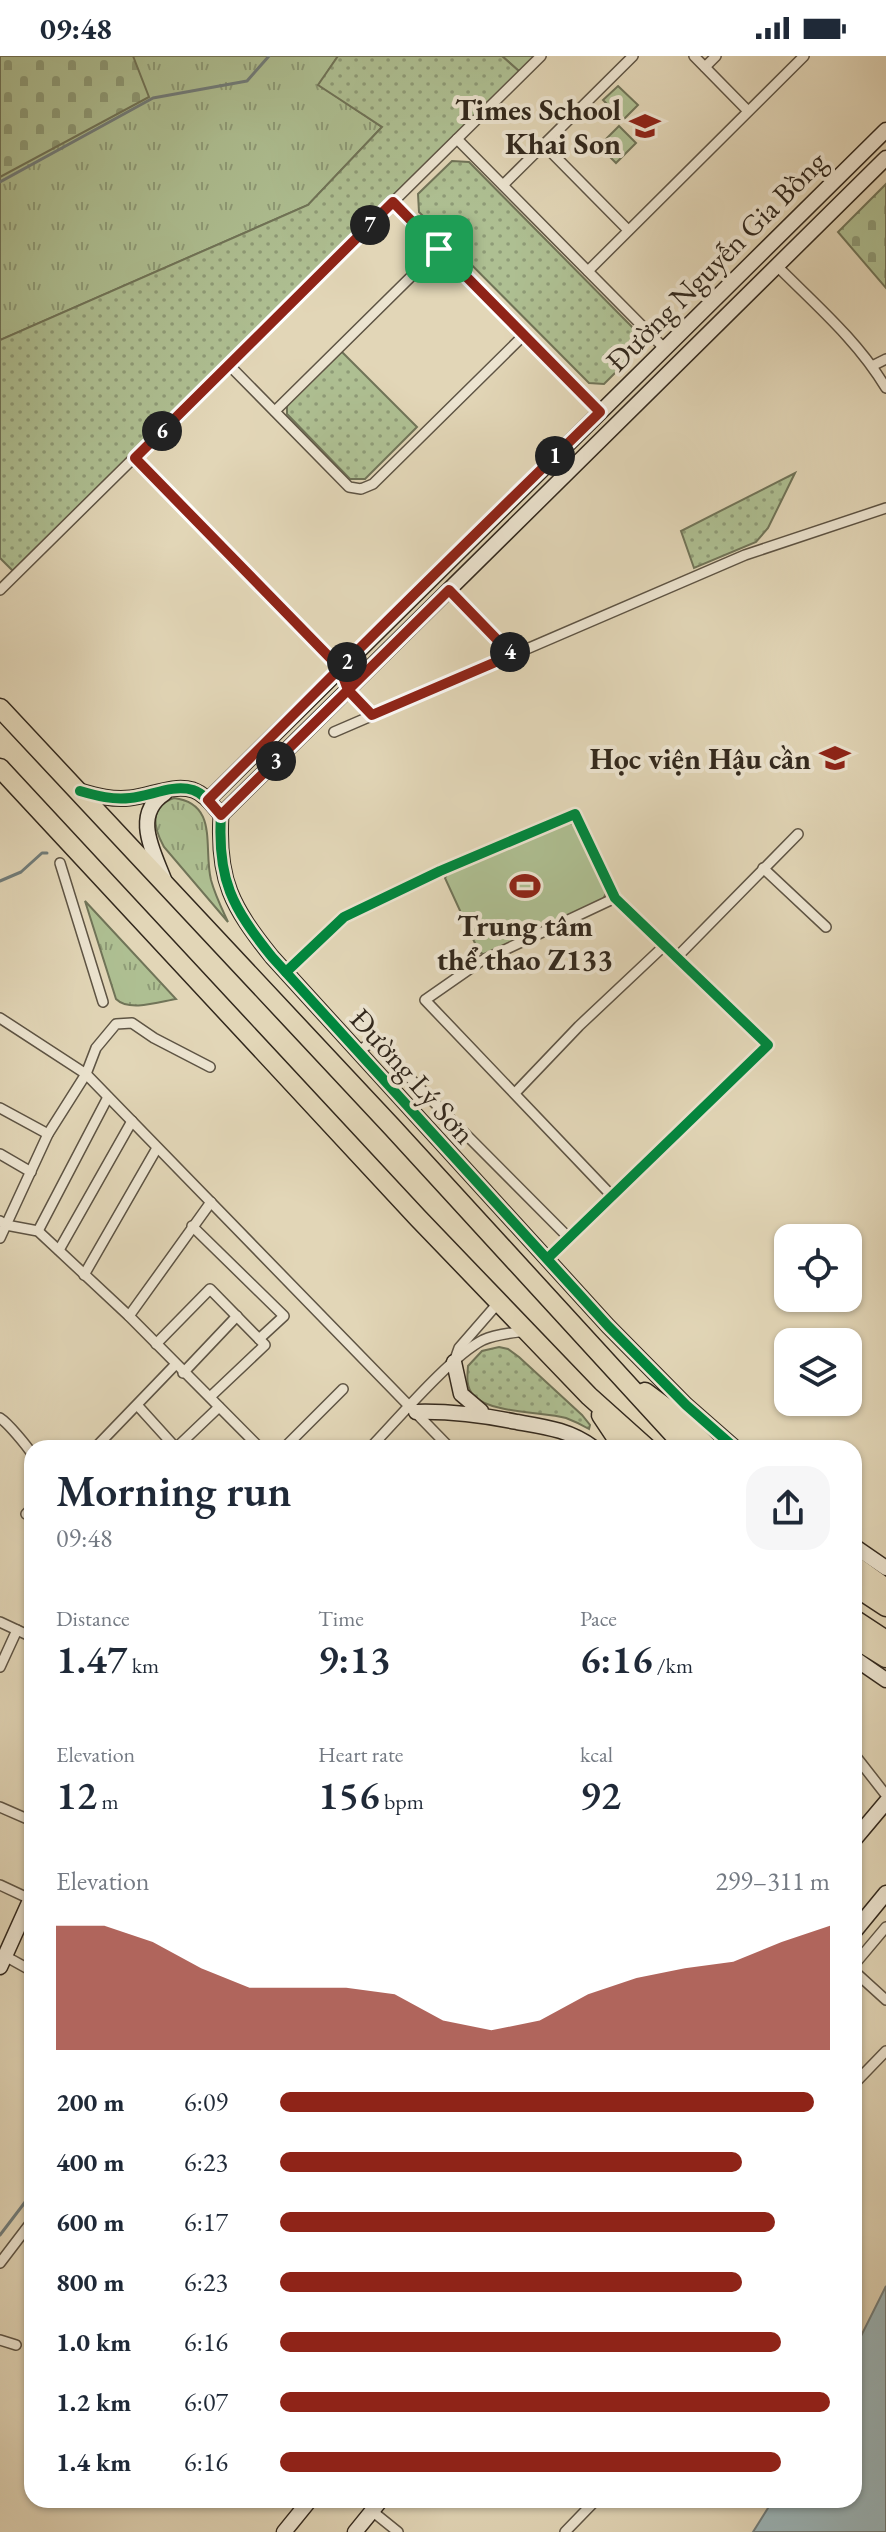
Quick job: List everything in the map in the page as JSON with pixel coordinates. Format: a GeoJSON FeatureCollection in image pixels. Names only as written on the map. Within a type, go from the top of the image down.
{"type":"FeatureCollection","features":[{"type":"Feature","properties":{"kind":"highway","name":"Đường Lý Sơn"},"geometry":{"type":"LineString","coordinates":[[0,708],[165,882],[679,1440]]}},
{"type":"Feature","properties":{"kind":"highway"},"geometry":{"type":"LineString","coordinates":[[2,773],[499,1302],[589,1396],[638,1440]]}},
{"type":"Feature","properties":{"kind":"highway","name":"Đường Lý Sơn"},"geometry":{"type":"LineString","coordinates":[[613,1368],[676,1415],[701,1440]]}},
{"type":"Feature","properties":{"kind":"highway"},"geometry":{"type":"LineString","coordinates":[[589,1396],[618,1440]]}},
{"type":"Feature","properties":{"kind":"highway"},"geometry":{"type":"LineString","coordinates":[[862,1571],[886,1588]]}},
{"type":"Feature","properties":{"kind":"highway"},"geometry":{"type":"LineString","coordinates":[[862,1591],[886,1607]]}},
{"type":"Feature","properties":{"kind":"highway"},"geometry":{"type":"LineString","coordinates":[[862,1624],[886,1640]]}},
{"type":"Feature","properties":{"kind":"highway"},"geometry":{"type":"LineString","coordinates":[[862,1643],[886,1658]]}},
{"type":"Feature","properties":{"kind":"main road","name":"Đường Nguyễn Gia Bồng"},"geometry":{"type":"LineString","coordinates":[[208,800],[886,130]]}},
{"type":"Feature","properties":{"kind":"main road","name":"Đường Nguyễn Gia Bồng"},"geometry":{"type":"LineString","coordinates":[[221,815],[886,158]]}},
{"type":"Feature","properties":{"kind":"main road"},"geometry":{"type":"LineString","coordinates":[[664,348],[679,363]]}},
{"type":"Feature","properties":{"kind":"main road"},"geometry":{"type":"LineString","coordinates":[[600,412],[615,426]]}},
{"type":"Feature","properties":{"kind":"main road"},"geometry":{"type":"LineString","coordinates":[[340,668],[348,690]]}},
{"type":"Feature","properties":{"kind":"main road"},"geometry":{"type":"LineString","coordinates":[[80,791],[117,799],[172,789],[191,789],[208,800],[221,815]]}},
{"type":"Feature","properties":{"kind":"main road","name":"Đường Lý Sơn"},"geometry":{"type":"LineString","coordinates":[[165,882],[147,834],[146,823],[151,804],[172,789]]}},
{"type":"Feature","properties":{"kind":"main road","name":"Đường Lý Sơn"},"geometry":{"type":"LineString","coordinates":[[221,815],[222,869],[231,897],[251,931],[608,1326],[686,1405],[726,1440]]}},
{"type":"Feature","properties":{"kind":"main road"},"geometry":{"type":"LineString","coordinates":[[454,1362],[458,1389],[464,1399],[481,1411],[520,1422]]}},
{"type":"Feature","properties":{"kind":"main road"},"geometry":{"type":"LineString","coordinates":[[413,1410],[465,1412],[565,1431],[580,1440]]}},
{"type":"Feature","properties":{"kind":"main road"},"geometry":{"type":"LineString","coordinates":[[862,1552],[886,1568]]}},
{"type":"Feature","properties":{"kind":"main road"},"geometry":{"type":"LineString","coordinates":[[862,1664],[886,1680]]}},
{"type":"Feature","properties":{"kind":"main road"},"geometry":{"type":"LineString","coordinates":[[862,1830],[886,1802]]}},
{"type":"Feature","properties":{"kind":"main road"},"geometry":{"type":"LineString","coordinates":[[862,1922],[886,1893]]}},
{"type":"Feature","properties":{"kind":"main road"},"geometry":{"type":"LineString","coordinates":[[3,1962],[24,1914]]}},
{"type":"Feature","properties":{"kind":"main road"},"geometry":{"type":"LineString","coordinates":[[284,2532],[304,2508]]}},
{"type":"Feature","properties":{"kind":"main road"},"geometry":{"type":"LineString","coordinates":[[355,2532],[375,2508]]}},
{"type":"Feature","properties":{"kind":"street"},"geometry":{"type":"LineString","coordinates":[[0,590],[541,56]]}},
{"type":"Feature","properties":{"kind":"street"},"geometry":{"type":"LineString","coordinates":[[503,185],[633,56]]}},
{"type":"Feature","properties":{"kind":"street"},"geometry":{"type":"LineString","coordinates":[[694,56],[748,111]]}},
{"type":"Feature","properties":{"kind":"street"},"geometry":{"type":"LineString","coordinates":[[705,67],[716,56]]}},
{"type":"Feature","properties":{"kind":"street"},"geometry":{"type":"LineString","coordinates":[[588,271],[804,56]]}},
{"type":"Feature","properties":{"kind":"street"},"geometry":{"type":"LineString","coordinates":[[457,139],[664,348]]}},
{"type":"Feature","properties":{"kind":"street"},"geometry":{"type":"LineString","coordinates":[[544,145],[628,230]]}},
{"type":"Feature","properties":{"kind":"street"},"geometry":{"type":"LineString","coordinates":[[393,202],[600,412]]}},
{"type":"Feature","properties":{"kind":"street"},"geometry":{"type":"LineString","coordinates":[[275,411],[439,249]]}},
{"type":"Feature","properties":{"kind":"street"},"geometry":{"type":"LineString","coordinates":[[777,266],[837,326],[872,366],[886,388]]}},
{"type":"Feature","properties":{"kind":"street"},"geometry":{"type":"LineString","coordinates":[[229,365],[349,487],[367,487],[524,335]]}},
{"type":"Feature","properties":{"kind":"street"},"geometry":{"type":"LineString","coordinates":[[872,366],[886,359]]}},
{"type":"Feature","properties":{"kind":"street"},"geometry":{"type":"LineString","coordinates":[[135,458],[340,668]]}},
{"type":"Feature","properties":{"kind":"street"},"geometry":{"type":"LineString","coordinates":[[334,732],[755,551],[886,508]]}},
{"type":"Feature","properties":{"kind":"street"},"geometry":{"type":"LineString","coordinates":[[449,590],[512,655]]}},
{"type":"Feature","properties":{"kind":"street"},"geometry":{"type":"LineString","coordinates":[[348,690],[372,715]]}},
{"type":"Feature","properties":{"kind":"street"},"geometry":{"type":"LineString","coordinates":[[286,972],[344,917],[440,871],[575,814],[615,898],[768,1045],[548,1258]]}},
{"type":"Feature","properties":{"kind":"street"},"geometry":{"type":"LineString","coordinates":[[677,957],[798,834]]}},
{"type":"Feature","properties":{"kind":"street"},"geometry":{"type":"LineString","coordinates":[[60,863],[103,1002]]}},
{"type":"Feature","properties":{"kind":"street"},"geometry":{"type":"LineString","coordinates":[[763,868],[826,927]]}},
{"type":"Feature","properties":{"kind":"street"},"geometry":{"type":"LineString","coordinates":[[612,1196],[425,1000],[481,961],[615,898]]}},
{"type":"Feature","properties":{"kind":"street"},"geometry":{"type":"LineString","coordinates":[[515,1093],[579,1026],[665,945]]}},
{"type":"Feature","properties":{"kind":"street"},"geometry":{"type":"LineString","coordinates":[[0,1018],[86,1074],[442,1440]]}},
{"type":"Feature","properties":{"kind":"street"},"geometry":{"type":"LineString","coordinates":[[0,1238],[3,1223],[48,1134],[86,1074],[96,1048],[116,1024],[132,1023],[210,1067]]}},
{"type":"Feature","properties":{"kind":"street"},"geometry":{"type":"LineString","coordinates":[[359,1051],[373,1041],[569,1238]]}},
{"type":"Feature","properties":{"kind":"street"},"geometry":{"type":"LineString","coordinates":[[38,1231],[108,1097]]}},
{"type":"Feature","properties":{"kind":"street"},"geometry":{"type":"LineString","coordinates":[[0,1108],[48,1134]]}},
{"type":"Feature","properties":{"kind":"street"},"geometry":{"type":"LineString","coordinates":[[59,1250],[132,1121]]}},
{"type":"Feature","properties":{"kind":"street"},"geometry":{"type":"LineString","coordinates":[[84,1275],[157,1148]]}},
{"type":"Feature","properties":{"kind":"street"},"geometry":{"type":"LineString","coordinates":[[0,1154],[31,1172]]}},
{"type":"Feature","properties":{"kind":"street"},"geometry":{"type":"LineString","coordinates":[[129,1316],[211,1202]]}},
{"type":"Feature","properties":{"kind":"street"},"geometry":{"type":"LineString","coordinates":[[3,1223],[38,1231],[129,1316],[252,1440]]}},
{"type":"Feature","properties":{"kind":"street"},"geometry":{"type":"LineString","coordinates":[[192,1226],[284,1316],[210,1397]]}},
{"type":"Feature","properties":{"kind":"street"},"geometry":{"type":"LineString","coordinates":[[156,1344],[210,1289],[262,1342]]}},
{"type":"Feature","properties":{"kind":"street"},"geometry":{"type":"LineString","coordinates":[[454,1362],[459,1348],[499,1302]]}},
{"type":"Feature","properties":{"kind":"street"},"geometry":{"type":"LineString","coordinates":[[103,1440],[237,1316]]}},
{"type":"Feature","properties":{"kind":"street"},"geometry":{"type":"LineString","coordinates":[[378,1440],[413,1410],[454,1362],[484,1340],[528,1331]]}},
{"type":"Feature","properties":{"kind":"street"},"geometry":{"type":"LineString","coordinates":[[292,1440],[343,1389]]}},
{"type":"Feature","properties":{"kind":"street"},"geometry":{"type":"LineString","coordinates":[[138,1406],[169,1440]]}},
{"type":"Feature","properties":{"kind":"street"},"geometry":{"type":"LineString","coordinates":[[184,1440],[219,1407]]}},
{"type":"Feature","properties":{"kind":"street"},"geometry":{"type":"LineString","coordinates":[[0,1418],[11,1424],[24,1445]]}},
{"type":"Feature","properties":{"kind":"street"},"geometry":{"type":"LineString","coordinates":[[0,1622],[24,1633]]}},
{"type":"Feature","properties":{"kind":"street"},"geometry":{"type":"LineString","coordinates":[[0,1667],[17,1630]]}},
{"type":"Feature","properties":{"kind":"street"},"geometry":{"type":"LineString","coordinates":[[862,1764],[886,1795]]}},
{"type":"Feature","properties":{"kind":"street"},"geometry":{"type":"LineString","coordinates":[[0,1807],[24,1818]]}},
{"type":"Feature","properties":{"kind":"street"},"geometry":{"type":"LineString","coordinates":[[0,1885],[24,1895]]}},
{"type":"Feature","properties":{"kind":"street"},"geometry":{"type":"LineString","coordinates":[[862,1958],[886,1927]]}},
{"type":"Feature","properties":{"kind":"street"},"geometry":{"type":"LineString","coordinates":[[3,1962],[24,1969]]}},
{"type":"Feature","properties":{"kind":"street"},"geometry":{"type":"LineString","coordinates":[[862,1976],[886,2000]]}},
{"type":"Feature","properties":{"kind":"street"},"geometry":{"type":"LineString","coordinates":[[862,2076],[886,2051]]}},
{"type":"Feature","properties":{"kind":"street"},"geometry":{"type":"LineString","coordinates":[[0,2263],[24,2232]]}},
{"type":"Feature","properties":{"kind":"street"},"geometry":{"type":"LineString","coordinates":[[0,2340],[16,2345]]}},
{"type":"Feature","properties":{"kind":"street"},"geometry":{"type":"LineString","coordinates":[[379,2508],[398,2532]]}},
{"type":"Feature","properties":{"kind":"street"},"geometry":{"type":"LineString","coordinates":[[565,2532],[588,2508]]}},
{"type":"Feature","properties":{"kind":"green space"},"geometry":{"type":"Polygon","coordinates":[[[0,56],[338,56],[319,85],[382,127],[308,205],[0,340],[0,56]]]}},
{"type":"Feature","properties":{"kind":"green space"},"geometry":{"type":"Polygon","coordinates":[[[0,56],[133,56],[149,97],[0,177],[0,56]]]}},
{"type":"Feature","properties":{"kind":"green space"},"geometry":{"type":"Polygon","coordinates":[[[338,56],[502,56],[520,72],[16,574],[0,558],[0,340],[308,205],[382,127],[318,85],[338,56]]]}},
{"type":"Feature","properties":{"kind":"green space"},"geometry":{"type":"Polygon","coordinates":[[[502,56],[536,56],[520,72],[502,56]]]}},
{"type":"Feature","properties":{"kind":"green space"},"geometry":{"type":"Polygon","coordinates":[[[618,86],[638,105],[623,120],[603,100],[618,86]]]}},
{"type":"Feature","properties":{"kind":"green space"},"geometry":{"type":"Polygon","coordinates":[[[619,126],[636,143],[616,163],[599,146],[619,126]]]}},
{"type":"Feature","properties":{"kind":"green space"},"geometry":{"type":"Polygon","coordinates":[[[452,161],[469,162],[639,334],[638,350],[604,384],[589,383],[419,212],[418,194],[452,161]]]}},
{"type":"Feature","properties":{"kind":"green space"},"geometry":{"type":"Polygon","coordinates":[[[886,184],[886,288],[838,232],[886,184]]]}},
{"type":"Feature","properties":{"kind":"green space"},"geometry":{"type":"Polygon","coordinates":[[[341,351],[417,427],[365,479],[350,479],[287,414],[287,405],[341,351]]]}},
{"type":"Feature","properties":{"kind":"green space"},"geometry":{"type":"Polygon","coordinates":[[[795,473],[768,528],[756,542],[694,568],[681,531],[795,473]]]}},
{"type":"Feature","properties":{"kind":"green space"},"geometry":{"type":"Polygon","coordinates":[[[174,798],[188,802],[198,809],[203,818],[211,880],[228,922],[160,840],[157,812],[174,798]]]}},
{"type":"Feature","properties":{"kind":"green space","name":"Trung tâm thể thao Z133"},"geometry":{"type":"Polygon","coordinates":[[[562,819],[575,825],[606,893],[602,902],[487,956],[479,952],[445,878],[449,871],[562,819]]]}},
{"type":"Feature","properties":{"kind":"green space"},"geometry":{"type":"Polygon","coordinates":[[[85,901],[176,999],[136,1006],[116,999],[85,901]]]}},
{"type":"Feature","properties":{"kind":"green space"},"geometry":{"type":"Polygon","coordinates":[[[499,1347],[519,1357],[582,1415],[590,1425],[589,1429],[566,1418],[492,1406],[474,1396],[468,1386],[468,1366],[482,1351],[499,1347]]]}},
{"type":"Feature","properties":{"kind":"water"},"geometry":{"type":"Polygon","coordinates":[[[886,2286],[886,2532],[753,2532],[768,2508],[862,2508],[862,2334],[886,2286]]]}},
{"type":"Feature","properties":{"kind":"waterway"},"geometry":{"type":"LineString","coordinates":[[0,182],[153,98],[247,81],[269,56]]}},
{"type":"Feature","properties":{"kind":"waterway"},"geometry":{"type":"LineString","coordinates":[[0,881],[21,872],[42,853],[47,853]]}},
{"type":"Feature","properties":{"kind":"waterway"},"geometry":{"type":"LineString","coordinates":[[0,2235],[24,2204]]}},
{"type":"Feature","properties":{"kind":"cycle path"},"geometry":{"type":"LineString","coordinates":[[80,791],[124,798],[185,789],[197,792],[208,801],[221,815],[222,858],[230,892],[247,923],[272,957],[608,1326],[686,1405],[726,1440]]}},
{"type":"Feature","properties":{"kind":"cycle path"},"geometry":{"type":"LineString","coordinates":[[286,972],[344,917],[440,871],[575,814],[615,898],[768,1045],[548,1258]]}},
{"type":"Feature","properties":{"kind":"place","name":"Times School Khai Son"},"geometry":{"type":"Point","coordinates":[645,126]}},
{"type":"Feature","properties":{"kind":"place","name":"Học viện Hậu cần"},"geometry":{"type":"Point","coordinates":[835,758]}},
{"type":"Feature","properties":{"kind":"place","name":"Trung tâm thể thao Z133"},"geometry":{"type":"Point","coordinates":[525,886]}},
{"type":"Feature","properties":{"kind":"route"},"geometry":{"type":"LineString","coordinates":[[439,249],[393,202],[135,458],[340,668],[348,690],[449,590],[512,655],[372,715],[348,690],[221,815],[208,800],[340,668],[600,412],[439,249]]}}]}
